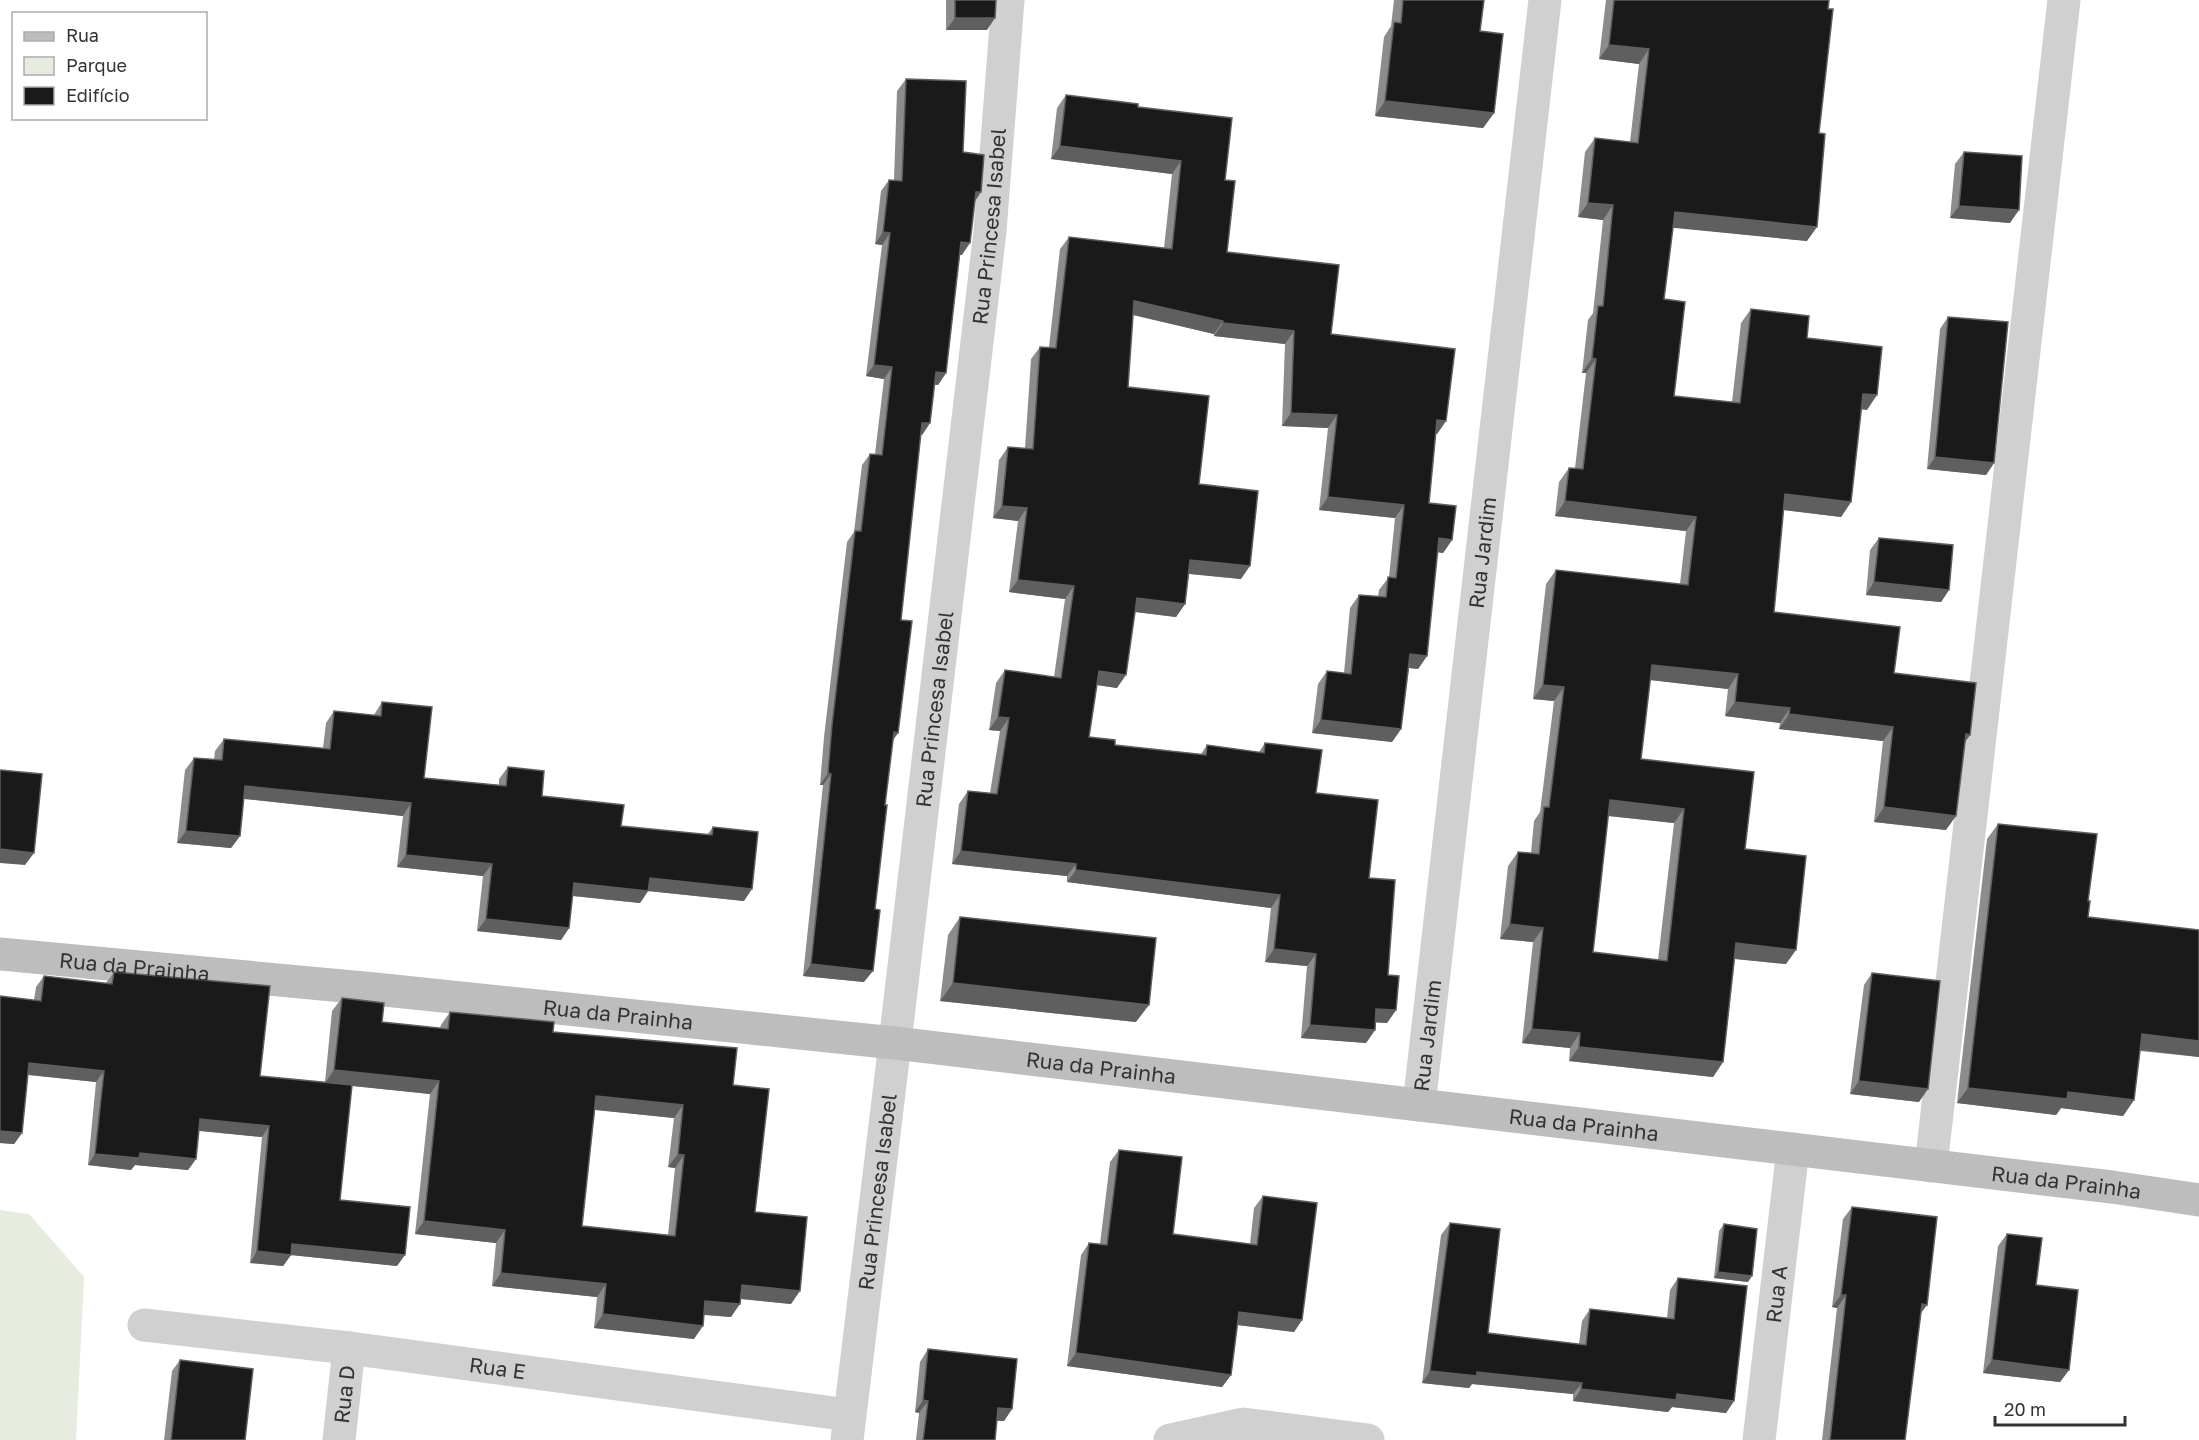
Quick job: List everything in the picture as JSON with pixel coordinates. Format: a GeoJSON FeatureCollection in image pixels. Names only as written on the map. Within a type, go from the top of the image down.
{"type":"FeatureCollection","features":[{"type":"Feature","properties":{"kind":"street","name":"Rua Princesa Isabel"},"geometry":{"type":"LineString","coordinates":[[848,1428],[990,231],[1008,0]]}},
{"type":"Feature","properties":{"kind":"street","name":"Rua Jardim"},"geometry":{"type":"LineString","coordinates":[[1419,1105],[1545,0]]}},
{"type":"Feature","properties":{"kind":"street"},"geometry":{"type":"LineString","coordinates":[[1931,1166],[2064,0]]}},
{"type":"Feature","properties":{"kind":"street","name":"Rua da Prainha"},"geometry":{"type":"LineString","coordinates":[[0,954],[363,987],[895,1043],[1793,1149],[2199,1200]]}},
{"type":"Feature","properties":{"kind":"street","name":"Rua A"},"geometry":{"type":"LineString","coordinates":[[1759,1440],[1793,1149]]}},
{"type":"Feature","properties":{"kind":"street","name":"Rua E"},"geometry":{"type":"LineString","coordinates":[[144,1325],[349,1348],[848,1428]]}},
{"type":"Feature","properties":{"kind":"street","name":"Rua D"},"geometry":{"type":"LineString","coordinates":[[339,1440],[349,1348]]}},
{"type":"Feature","properties":{"kind":"street"},"geometry":{"type":"LineString","coordinates":[[1170,1440],[1243,1424],[1368,1440]]}},
{"type":"Feature","properties":{"kind":"green space"},"geometry":{"type":"Polygon","coordinates":[[[0,1210],[29,1214],[84,1277],[76,1440],[0,1440],[0,1210]]]}},
{"type":"Feature","properties":{"kind":"building"},"geometry":{"type":"Polygon","coordinates":[[[955,0],[996,0],[995,18],[955,18],[955,0]]]}},
{"type":"Feature","properties":{"kind":"building"},"geometry":{"type":"Polygon","coordinates":[[[1403,0],[1484,0],[1480,31],[1503,34],[1494,113],[1385,101],[1394,22],[1401,23],[1403,0]]]}},
{"type":"Feature","properties":{"kind":"building"},"geometry":{"type":"Polygon","coordinates":[[[1614,0],[1829,0],[1828,9],[1833,9],[1819,133],[1825,134],[1817,227],[1675,212],[1664,299],[1685,302],[1674,396],[1740,403],[1751,309],[1809,316],[1807,338],[1882,347],[1877,395],[1863,394],[1851,502],[1785,494],[1774,612],[1900,627],[1894,673],[1976,683],[1970,735],[1966,734],[1956,816],[1884,807],[1893,727],[1789,714],[1790,708],[1735,702],[1738,674],[1652,665],[1641,759],[1754,772],[1745,849],[1806,856],[1796,950],[1736,943],[1723,1062],[1579,1047],[1580,1033],[1532,1029],[1543,928],[1510,924],[1518,852],[1539,854],[1544,807],[1549,807],[1564,687],[1543,685],[1556,570],[1688,585],[1696,517],[1565,501],[1569,468],[1583,469],[1596,359],[1592,358],[1598,306],[1603,306],[1613,205],[1588,203],[1595,138],[1638,143],[1649,49],[1609,45],[1614,0]],[[1610,800],[1593,952],[1667,961],[1684,809],[1610,800]]]}},
{"type":"Feature","properties":{"kind":"building"},"geometry":{"type":"Polygon","coordinates":[[[906,79],[966,81],[963,152],[984,155],[981,192],[976,192],[970,243],[961,242],[946,373],[936,372],[930,423],[922,423],[901,620],[912,621],[898,733],[894,732],[885,805],[887,805],[875,909],[880,910],[873,971],[811,964],[831,774],[828,773],[832,725],[855,531],[861,531],[870,454],[882,455],[892,367],[874,365],[890,233],[883,232],[889,180],[902,181],[906,79]]]}},
{"type":"Feature","properties":{"kind":"building"},"geometry":{"type":"Polygon","coordinates":[[[1066,95],[1138,104],[1138,107],[1232,118],[1225,180],[1235,181],[1227,252],[1339,265],[1331,334],[1455,349],[1446,421],[1437,420],[1429,503],[1456,506],[1452,540],[1439,538],[1427,656],[1410,654],[1401,729],[1321,720],[1327,671],[1351,674],[1359,595],[1386,597],[1388,577],[1396,578],[1404,505],[1328,497],[1337,415],[1291,413],[1294,331],[1223,323],[1223,321],[1134,301],[1128,387],[1209,396],[1199,484],[1258,491],[1250,566],[1190,560],[1185,604],[1137,598],[1126,675],[1099,671],[1089,737],[1115,740],[1115,745],[1206,755],[1207,745],[1264,753],[1265,743],[1322,750],[1316,793],[1378,800],[1369,878],[1395,880],[1388,975],[1399,976],[1396,1010],[1376,1009],[1375,1030],[1310,1025],[1316,954],[1274,949],[1280,895],[1076,870],[1076,864],[961,851],[968,791],[997,794],[1009,718],[998,717],[1005,670],[1061,678],[1074,586],[1018,580],[1027,508],[1002,506],[1008,447],[1033,449],[1040,347],[1056,348],[1069,237],[1172,249],[1181,161],[1060,146],[1066,95]]]}},
{"type":"Feature","properties":{"kind":"building"},"geometry":{"type":"Polygon","coordinates":[[[1964,152],[2022,156],[2019,210],[1959,206],[1964,152]]]}},
{"type":"Feature","properties":{"kind":"building"},"geometry":{"type":"Polygon","coordinates":[[[1948,317],[2008,322],[1994,463],[1935,457],[1948,317]]]}},
{"type":"Feature","properties":{"kind":"building"},"geometry":{"type":"Polygon","coordinates":[[[1879,538],[1953,545],[1949,590],[1874,582],[1879,538]]]}},
{"type":"Feature","properties":{"kind":"building"},"geometry":{"type":"Polygon","coordinates":[[[382,702],[432,707],[424,778],[506,786],[508,767],[544,771],[542,796],[624,805],[621,826],[712,835],[713,827],[758,832],[752,889],[650,878],[648,891],[574,883],[569,928],[486,919],[492,864],[406,855],[411,803],[245,786],[240,836],[186,831],[194,758],[222,760],[224,739],[330,749],[334,711],[381,716],[382,702]]]}},
{"type":"Feature","properties":{"kind":"building"},"geometry":{"type":"Polygon","coordinates":[[[0,770],[42,774],[34,853],[0,849],[0,770]]]}},
{"type":"Feature","properties":{"kind":"building"},"geometry":{"type":"Polygon","coordinates":[[[1998,824],[2097,834],[2088,917],[2199,930],[2199,1041],[2142,1034],[2134,1100],[2068,1092],[2067,1099],[1968,1088],[1998,824]]]}},
{"type":"Feature","properties":{"kind":"building"},"geometry":{"type":"Polygon","coordinates":[[[960,917],[1156,938],[1149,1005],[953,983],[960,917]]]}},
{"type":"Feature","properties":{"kind":"building"},"geometry":{"type":"Polygon","coordinates":[[[114,972],[270,986],[260,1076],[352,1085],[340,1200],[410,1207],[405,1255],[292,1244],[291,1255],[257,1251],[269,1126],[200,1119],[196,1159],[140,1153],[139,1158],[95,1154],[104,1071],[29,1063],[22,1133],[0,1131],[0,996],[41,1001],[44,976],[112,984],[114,972]]]}},
{"type":"Feature","properties":{"kind":"building"},"geometry":{"type":"Polygon","coordinates":[[[1872,973],[1940,981],[1928,1089],[1859,1081],[1872,973]]]}},
{"type":"Feature","properties":{"kind":"building"},"geometry":{"type":"Polygon","coordinates":[[[342,998],[384,1003],[382,1022],[448,1029],[450,1012],[554,1022],[553,1032],[737,1048],[733,1085],[769,1089],[755,1212],[807,1217],[800,1291],[742,1285],[740,1304],[705,1301],[703,1326],[603,1314],[606,1284],[501,1273],[505,1230],[424,1221],[439,1081],[334,1070],[342,998]],[[596,1096],[582,1226],[675,1236],[684,1155],[678,1154],[683,1105],[596,1096]]]}},
{"type":"Feature","properties":{"kind":"building"},"geometry":{"type":"Polygon","coordinates":[[[1119,1150],[1182,1157],[1173,1234],[1257,1245],[1263,1196],[1317,1203],[1302,1320],[1239,1312],[1231,1375],[1076,1353],[1089,1243],[1107,1245],[1119,1150]]]}},
{"type":"Feature","properties":{"kind":"building"},"geometry":{"type":"Polygon","coordinates":[[[1852,1207],[1937,1217],[1927,1305],[1922,1304],[1905,1440],[1830,1440],[1846,1295],[1841,1295],[1852,1207]]]}},
{"type":"Feature","properties":{"kind":"building"},"geometry":{"type":"Polygon","coordinates":[[[1450,1223],[1500,1229],[1488,1333],[1586,1345],[1590,1309],[1674,1319],[1678,1278],[1747,1286],[1734,1401],[1677,1394],[1676,1400],[1581,1389],[1582,1383],[1477,1372],[1477,1376],[1430,1371],[1450,1223]]]}},
{"type":"Feature","properties":{"kind":"building"},"geometry":{"type":"Polygon","coordinates":[[[1724,1224],[1757,1229],[1752,1276],[1718,1272],[1724,1224]]]}},
{"type":"Feature","properties":{"kind":"building"},"geometry":{"type":"Polygon","coordinates":[[[2007,1234],[2042,1238],[2036,1285],[2078,1290],[2069,1370],[1992,1360],[2007,1234]]]}},
{"type":"Feature","properties":{"kind":"building"},"geometry":{"type":"Polygon","coordinates":[[[928,1349],[1017,1359],[1012,1409],[998,1408],[995,1440],[923,1440],[928,1401],[923,1400],[928,1349]]]}},
{"type":"Feature","properties":{"kind":"building"},"geometry":{"type":"Polygon","coordinates":[[[180,1360],[253,1369],[245,1440],[171,1440],[180,1360]]]}}]}
